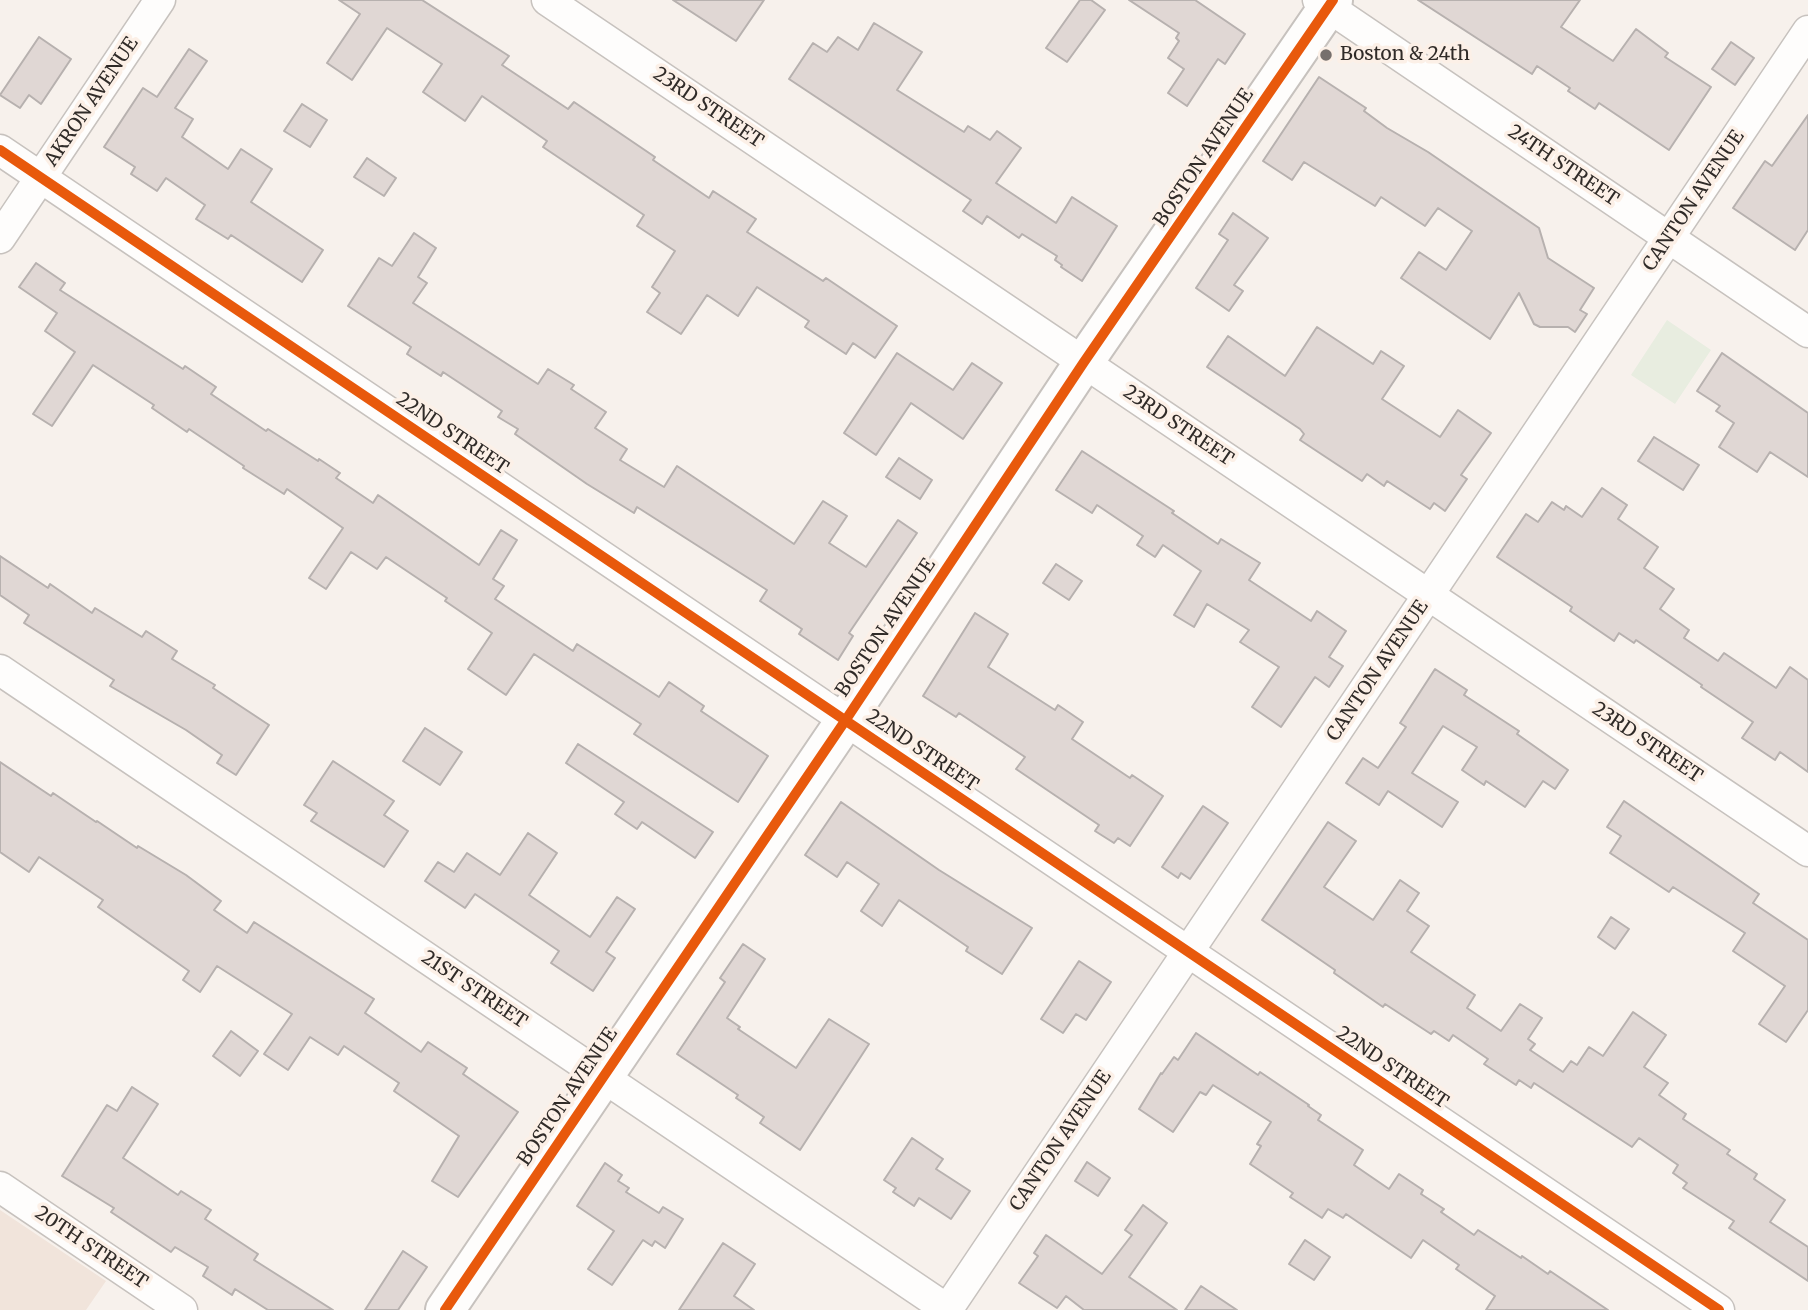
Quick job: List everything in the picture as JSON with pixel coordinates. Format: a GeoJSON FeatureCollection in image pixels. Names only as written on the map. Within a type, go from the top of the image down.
{"type":"FeatureCollection","features":[{"type":"Feature","properties":{"kind":"street","name":"AKRON AVENUE"},"geometry":{"type":"LineString","coordinates":[[0,238],[160,0]]}},
{"type":"Feature","properties":{"kind":"street","name":"23RD STREET"},"geometry":{"type":"LineString","coordinates":[[547,0],[1808,851]]}},
{"type":"Feature","properties":{"kind":"street","name":"BOSTON AVENUE"},"geometry":{"type":"LineString","coordinates":[[445,1310],[845,720],[1326,2]]}},
{"type":"Feature","properties":{"kind":"street","name":"24TH STREET"},"geometry":{"type":"LineString","coordinates":[[1326,2],[1808,332]]}},
{"type":"Feature","properties":{"kind":"street","name":"CANTON AVENUE"},"geometry":{"type":"LineString","coordinates":[[948,1310],[1808,32]]}},
{"type":"Feature","properties":{"kind":"street","name":"22ND STREET"},"geometry":{"type":"LineString","coordinates":[[0,150],[1719,1310]]}},
{"type":"Feature","properties":{"kind":"street","name":"21ST STREET"},"geometry":{"type":"LineString","coordinates":[[0,670],[948,1310]]}},
{"type":"Feature","properties":{"kind":"street","name":"20TH STREET"},"geometry":{"type":"LineString","coordinates":[[0,1187],[182,1310]]}},
{"type":"Feature","properties":{"kind":"shaded area"},"geometry":{"type":"Polygon","coordinates":[[[1667,320],[1711,350],[1675,404],[1631,375],[1667,320]]]}},
{"type":"Feature","properties":{"kind":"shaded area"},"geometry":{"type":"Polygon","coordinates":[[[0,1210],[106,1281],[86,1310],[0,1310],[0,1210]]]}},
{"type":"Feature","properties":{"kind":"building"},"geometry":{"type":"Polygon","coordinates":[[[339,0],[422,0],[509,56],[502,65],[568,109],[574,102],[655,157],[653,160],[709,198],[713,191],[756,219],[747,232],[823,281],[826,278],[897,326],[875,358],[853,343],[846,354],[805,327],[809,321],[757,287],[738,316],[707,295],[681,334],[647,312],[660,293],[652,287],[675,251],[637,226],[644,215],[543,147],[547,141],[482,96],[465,121],[423,92],[442,64],[387,28],[352,80],[327,63],[360,14],[339,0]]]}},
{"type":"Feature","properties":{"kind":"building"},"geometry":{"type":"Polygon","coordinates":[[[673,0],[764,0],[736,41],[673,0]]]}},
{"type":"Feature","properties":{"kind":"building"},"geometry":{"type":"Polygon","coordinates":[[[1080,0],[1091,0],[1105,10],[1067,62],[1046,48],[1080,0]]]}},
{"type":"Feature","properties":{"kind":"building"},"geometry":{"type":"Polygon","coordinates":[[[1129,0],[1195,0],[1245,34],[1225,64],[1218,59],[1187,106],[1168,93],[1184,69],[1168,58],[1179,41],[1176,38],[1179,33],[1129,0]]]}},
{"type":"Feature","properties":{"kind":"building"},"geometry":{"type":"Polygon","coordinates":[[[1418,0],[1580,0],[1561,27],[1613,61],[1636,29],[1668,53],[1665,57],[1711,87],[1669,150],[1599,103],[1595,109],[1537,66],[1532,74],[1418,0]]]}},
{"type":"Feature","properties":{"kind":"building"},"geometry":{"type":"Polygon","coordinates":[[[874,23],[922,52],[897,90],[964,132],[968,126],[990,140],[997,131],[1021,148],[996,183],[1056,223],[1072,197],[1117,226],[1082,281],[1061,267],[1055,260],[1057,256],[1022,234],[1019,238],[987,216],[982,224],[963,211],[971,200],[789,79],[813,43],[827,52],[838,37],[858,50],[874,23]]]}},
{"type":"Feature","properties":{"kind":"building"},"geometry":{"type":"Polygon","coordinates":[[[39,37],[71,59],[41,104],[29,95],[20,108],[0,95],[39,37]]]}},
{"type":"Feature","properties":{"kind":"building"},"geometry":{"type":"Polygon","coordinates":[[[1731,42],[1754,58],[1735,85],[1712,69],[1731,42]]]}},
{"type":"Feature","properties":{"kind":"building"},"geometry":{"type":"Polygon","coordinates":[[[189,49],[207,61],[175,108],[193,119],[182,137],[228,169],[241,149],[272,169],[251,202],[323,250],[302,282],[231,235],[228,239],[196,219],[205,205],[166,178],[157,191],[131,174],[135,167],[104,147],[143,88],[157,97],[189,49]]]}},
{"type":"Feature","properties":{"kind":"building"},"geometry":{"type":"Polygon","coordinates":[[[1319,77],[1366,108],[1364,111],[1387,128],[1428,152],[1539,228],[1548,258],[1594,288],[1580,310],[1587,314],[1575,332],[1568,327],[1540,327],[1534,324],[1519,293],[1490,339],[1401,278],[1419,252],[1446,270],[1472,231],[1438,208],[1425,226],[1381,197],[1375,206],[1304,162],[1292,180],[1263,161],[1319,77]]]}},
{"type":"Feature","properties":{"kind":"building"},"geometry":{"type":"Polygon","coordinates":[[[302,104],[327,120],[310,147],[284,131],[302,104]]]}},
{"type":"Feature","properties":{"kind":"building"},"geometry":{"type":"Polygon","coordinates":[[[1808,115],[1808,230],[1795,250],[1733,208],[1765,161],[1772,166],[1808,115]]]}},
{"type":"Feature","properties":{"kind":"building"},"geometry":{"type":"Polygon","coordinates":[[[367,158],[396,178],[384,196],[354,177],[367,158]]]}},
{"type":"Feature","properties":{"kind":"building"},"geometry":{"type":"Polygon","coordinates":[[[1233,213],[1268,238],[1234,285],[1243,291],[1229,311],[1196,288],[1228,240],[1219,234],[1233,213]]]}},
{"type":"Feature","properties":{"kind":"building"},"geometry":{"type":"Polygon","coordinates":[[[414,233],[436,248],[418,277],[427,283],[413,303],[538,384],[548,369],[574,385],[571,389],[606,412],[595,428],[627,449],[620,460],[664,487],[677,466],[794,544],[823,501],[847,516],[829,543],[866,567],[898,520],[917,533],[849,633],[853,636],[838,660],[799,634],[802,629],[760,601],[767,590],[637,507],[634,513],[587,484],[515,434],[518,429],[498,417],[502,411],[443,372],[441,376],[407,354],[411,347],[348,306],[379,258],[392,266],[414,233]]]}},
{"type":"Feature","properties":{"kind":"building"},"geometry":{"type":"Polygon","coordinates":[[[36,263],[65,283],[60,290],[183,369],[185,366],[216,387],[211,394],[266,431],[268,429],[340,473],[336,478],[373,503],[378,495],[479,565],[501,530],[517,540],[493,579],[504,586],[495,599],[573,651],[577,644],[659,697],[669,682],[704,706],[701,711],[768,756],[738,802],[634,734],[641,724],[534,654],[506,695],[468,669],[492,633],[445,601],[447,598],[386,557],[377,569],[351,552],[326,589],[309,578],[343,528],[287,489],[284,494],[189,429],[187,432],[152,408],[154,405],[93,365],[52,426],[33,414],[75,352],[45,331],[57,313],[19,287],[36,263]]]}},
{"type":"Feature","properties":{"kind":"building"},"geometry":{"type":"Polygon","coordinates":[[[1317,327],[1373,364],[1381,351],[1404,366],[1382,399],[1440,437],[1458,410],[1491,433],[1461,475],[1467,479],[1445,511],[1434,503],[1430,509],[1387,481],[1384,486],[1367,474],[1362,481],[1300,440],[1304,434],[1300,429],[1207,367],[1228,336],[1285,376],[1317,327]]]}},
{"type":"Feature","properties":{"kind":"building"},"geometry":{"type":"Polygon","coordinates":[[[897,353],[953,390],[972,363],[1002,383],[963,439],[911,403],[876,455],[844,433],[897,353]]]}},
{"type":"Feature","properties":{"kind":"building"},"geometry":{"type":"Polygon","coordinates":[[[1722,353],[1808,413],[1808,477],[1770,452],[1757,472],[1719,447],[1734,423],[1716,411],[1720,406],[1697,391],[1722,353]]]}},
{"type":"Feature","properties":{"kind":"building"},"geometry":{"type":"Polygon","coordinates":[[[1654,437],[1699,465],[1683,490],[1638,461],[1654,437]]]}},
{"type":"Feature","properties":{"kind":"building"},"geometry":{"type":"Polygon","coordinates":[[[1082,451],[1174,511],[1172,513],[1218,544],[1221,539],[1260,563],[1249,580],[1311,621],[1317,611],[1346,631],[1329,657],[1343,666],[1329,687],[1315,677],[1281,727],[1252,707],[1279,667],[1240,642],[1249,630],[1207,604],[1194,627],[1174,615],[1201,571],[1163,545],[1155,557],[1137,545],[1143,536],[1097,505],[1092,513],[1056,490],[1082,451]]]}},
{"type":"Feature","properties":{"kind":"building"},"geometry":{"type":"Polygon","coordinates":[[[899,458],[932,480],[920,499],[886,477],[899,458]]]}},
{"type":"Feature","properties":{"kind":"building"},"geometry":{"type":"Polygon","coordinates":[[[1602,488],[1627,505],[1618,519],[1658,547],[1644,568],[1674,589],[1660,609],[1689,630],[1684,638],[1718,661],[1724,653],[1776,688],[1790,667],[1808,680],[1808,772],[1780,752],[1775,760],[1742,738],[1753,722],[1701,687],[1702,685],[1636,640],[1634,643],[1619,633],[1614,641],[1570,611],[1572,607],[1497,557],[1526,514],[1538,522],[1552,502],[1564,510],[1566,506],[1582,517],[1602,488]]]}},
{"type":"Feature","properties":{"kind":"building"},"geometry":{"type":"Polygon","coordinates":[[[0,556],[48,588],[50,584],[92,613],[95,608],[142,637],[146,631],[177,651],[172,659],[215,685],[213,688],[269,725],[236,775],[217,763],[222,755],[186,730],[110,686],[114,680],[24,623],[29,615],[0,595],[0,556]]]}},
{"type":"Feature","properties":{"kind":"building"},"geometry":{"type":"Polygon","coordinates":[[[1056,564],[1082,581],[1069,600],[1043,583],[1056,564]]]}},
{"type":"Feature","properties":{"kind":"building"},"geometry":{"type":"Polygon","coordinates":[[[975,613],[1008,634],[988,667],[1055,710],[1058,705],[1083,722],[1072,739],[1130,778],[1132,775],[1163,796],[1130,846],[1118,838],[1114,843],[1095,831],[1099,825],[1016,769],[1025,757],[959,713],[956,717],[923,696],[975,613]]]}},
{"type":"Feature","properties":{"kind":"building"},"geometry":{"type":"Polygon","coordinates":[[[1435,669],[1467,690],[1464,695],[1519,731],[1517,734],[1568,770],[1555,789],[1543,781],[1525,807],[1486,781],[1484,785],[1462,770],[1477,747],[1443,726],[1412,773],[1458,802],[1442,827],[1388,791],[1379,805],[1346,783],[1363,758],[1378,768],[1406,727],[1400,723],[1435,669]]]}},
{"type":"Feature","properties":{"kind":"building"},"geometry":{"type":"Polygon","coordinates":[[[425,728],[462,752],[440,785],[403,761],[425,728]]]}},
{"type":"Feature","properties":{"kind":"building"},"geometry":{"type":"Polygon","coordinates":[[[578,744],[713,832],[695,858],[642,822],[637,829],[615,814],[624,802],[566,763],[578,744]]]}},
{"type":"Feature","properties":{"kind":"building"},"geometry":{"type":"Polygon","coordinates":[[[333,761],[394,801],[384,815],[408,831],[384,867],[311,821],[317,813],[304,805],[333,761]]]}},
{"type":"Feature","properties":{"kind":"building"},"geometry":{"type":"Polygon","coordinates":[[[0,762],[51,796],[53,793],[137,848],[138,846],[186,875],[221,901],[214,910],[247,933],[254,922],[374,999],[365,1013],[421,1052],[428,1042],[467,1068],[463,1074],[518,1112],[458,1197],[432,1181],[459,1136],[394,1091],[399,1083],[344,1046],[338,1055],[310,1037],[288,1070],[264,1054],[292,1014],[217,966],[200,992],[183,980],[189,971],[98,907],[103,900],[39,857],[29,872],[0,852],[0,762]]]}},
{"type":"Feature","properties":{"kind":"building"},"geometry":{"type":"Polygon","coordinates":[[[1624,801],[1759,894],[1753,903],[1808,940],[1808,1010],[1786,1042],[1759,1024],[1785,986],[1733,951],[1745,933],[1673,887],[1669,892],[1610,853],[1621,836],[1607,827],[1624,801]]]}},
{"type":"Feature","properties":{"kind":"building"},"geometry":{"type":"Polygon","coordinates":[[[841,802],[939,870],[1032,928],[1002,974],[966,951],[968,947],[899,900],[882,926],[861,911],[879,884],[847,862],[837,877],[805,855],[841,802]]]}},
{"type":"Feature","properties":{"kind":"building"},"geometry":{"type":"Polygon","coordinates":[[[1203,806],[1228,823],[1190,879],[1181,873],[1178,878],[1162,867],[1203,806]]]}},
{"type":"Feature","properties":{"kind":"building"},"geometry":{"type":"Polygon","coordinates":[[[1328,822],[1356,841],[1324,887],[1373,920],[1400,880],[1419,893],[1407,911],[1429,926],[1411,952],[1475,995],[1467,1008],[1501,1031],[1520,1004],[1542,1018],[1528,1039],[1535,1044],[1530,1050],[1563,1072],[1571,1061],[1577,1065],[1589,1047],[1603,1056],[1633,1012],[1666,1035],[1644,1067],[1668,1083],[1659,1095],[1686,1114],[1683,1119],[1730,1150],[1727,1154],[1757,1174],[1754,1179],[1785,1200],[1770,1222],[1808,1247],[1808,1281],[1729,1228],[1734,1221],[1683,1188],[1687,1183],[1673,1173],[1678,1165],[1639,1138],[1632,1147],[1534,1083],[1531,1088],[1519,1080],[1516,1085],[1484,1064],[1488,1059],[1453,1035],[1449,1041],[1434,1031],[1431,1034],[1385,1004],[1383,1007],[1262,920],[1328,822]]]}},
{"type":"Feature","properties":{"kind":"building"},"geometry":{"type":"Polygon","coordinates":[[[528,833],[557,853],[529,895],[590,937],[617,897],[635,909],[606,952],[615,958],[593,991],[551,963],[559,951],[475,894],[465,908],[425,881],[438,862],[454,872],[467,853],[500,875],[528,833]]]}},
{"type":"Feature","properties":{"kind":"building"},"geometry":{"type":"Polygon","coordinates":[[[1611,917],[1629,929],[1615,949],[1598,937],[1611,917]]]}},
{"type":"Feature","properties":{"kind":"building"},"geometry":{"type":"Polygon","coordinates":[[[743,944],[765,959],[727,1018],[740,1027],[738,1029],[796,1068],[829,1019],[869,1044],[800,1150],[760,1123],[764,1117],[736,1098],[738,1095],[677,1054],[725,982],[720,978],[743,944]]]}},
{"type":"Feature","properties":{"kind":"building"},"geometry":{"type":"Polygon","coordinates":[[[1079,961],[1111,982],[1086,1020],[1076,1014],[1063,1033],[1041,1019],[1079,961]]]}},
{"type":"Feature","properties":{"kind":"building"},"geometry":{"type":"Polygon","coordinates":[[[231,1031],[258,1051],[240,1076],[213,1056],[231,1031]]]}},
{"type":"Feature","properties":{"kind":"building"},"geometry":{"type":"Polygon","coordinates":[[[1196,1033],[1258,1075],[1260,1072],[1309,1105],[1321,1115],[1318,1120],[1363,1150],[1354,1165],[1389,1189],[1399,1174],[1423,1190],[1421,1194],[1444,1209],[1441,1212],[1474,1235],[1478,1230],[1548,1274],[1550,1271],[1608,1310],[1486,1310],[1495,1296],[1456,1269],[1459,1265],[1423,1240],[1411,1258],[1346,1214],[1343,1218],[1328,1209],[1322,1218],[1290,1197],[1293,1193],[1250,1164],[1261,1146],[1257,1144],[1271,1122],[1213,1085],[1206,1095],[1200,1092],[1173,1132],[1139,1109],[1161,1073],[1174,1057],[1178,1060],[1196,1033]]]}},
{"type":"Feature","properties":{"kind":"building"},"geometry":{"type":"Polygon","coordinates":[[[132,1087],[158,1104],[123,1158],[178,1195],[181,1191],[211,1210],[205,1219],[258,1254],[254,1260],[333,1310],[268,1310],[235,1289],[232,1295],[203,1276],[208,1267],[175,1247],[171,1252],[111,1212],[114,1208],[62,1176],[107,1105],[117,1111],[132,1087]]]}},
{"type":"Feature","properties":{"kind":"building"},"geometry":{"type":"Polygon","coordinates":[[[912,1138],[943,1159],[936,1169],[970,1191],[951,1219],[919,1198],[914,1206],[893,1192],[896,1188],[884,1180],[912,1138]]]}},
{"type":"Feature","properties":{"kind":"building"},"geometry":{"type":"Polygon","coordinates":[[[1087,1162],[1110,1178],[1098,1196],[1075,1181],[1087,1162]]]}},
{"type":"Feature","properties":{"kind":"building"},"geometry":{"type":"Polygon","coordinates":[[[605,1163],[622,1175],[618,1181],[629,1188],[626,1192],[659,1213],[663,1207],[683,1219],[665,1248],[655,1241],[652,1246],[643,1240],[612,1285],[588,1269],[614,1231],[577,1206],[605,1163]]]}},
{"type":"Feature","properties":{"kind":"building"},"geometry":{"type":"Polygon","coordinates":[[[1143,1205],[1167,1223],[1129,1277],[1177,1310],[1084,1310],[1066,1296],[1057,1308],[1019,1283],[1038,1256],[1034,1253],[1046,1235],[1102,1274],[1132,1235],[1125,1230],[1143,1205]]]}},
{"type":"Feature","properties":{"kind":"building"},"geometry":{"type":"Polygon","coordinates":[[[1305,1240],[1330,1257],[1314,1280],[1289,1264],[1305,1240]]]}},
{"type":"Feature","properties":{"kind":"building"},"geometry":{"type":"Polygon","coordinates":[[[723,1243],[755,1264],[734,1296],[754,1310],[679,1310],[723,1243]]]}},
{"type":"Feature","properties":{"kind":"building"},"geometry":{"type":"Polygon","coordinates":[[[403,1251],[427,1267],[398,1310],[365,1310],[403,1251]]]}},
{"type":"Feature","properties":{"kind":"building"},"geometry":{"type":"Polygon","coordinates":[[[1201,1286],[1237,1310],[1185,1310],[1201,1286]]]}},
{"type":"Feature","properties":{"kind":"cycle path"},"geometry":{"type":"LineString","coordinates":[[445,1310],[845,721],[1084,362],[1333,0]]}},
{"type":"Feature","properties":{"kind":"cycle path"},"geometry":{"type":"LineString","coordinates":[[0,150],[1719,1310]]}},
{"type":"Feature","properties":{"kind":"place","name":"Boston & 24th"},"geometry":{"type":"Point","coordinates":[1326,55]}}]}
